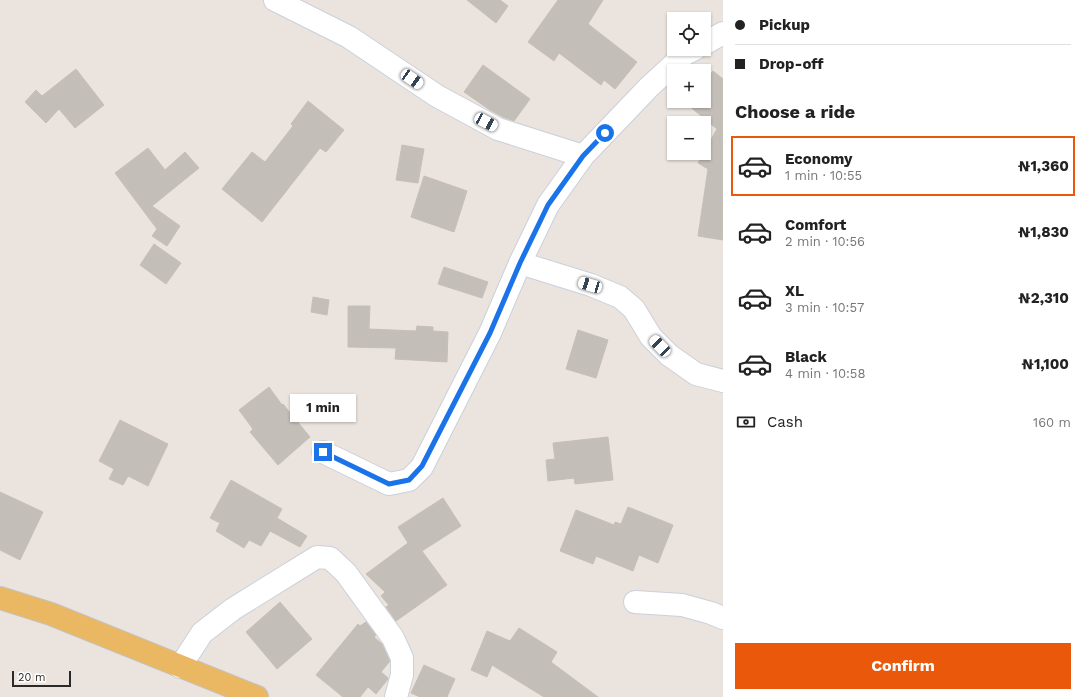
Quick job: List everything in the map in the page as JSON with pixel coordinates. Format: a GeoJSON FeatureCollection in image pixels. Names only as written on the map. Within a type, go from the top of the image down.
{"type":"FeatureCollection","features":[{"type":"Feature","properties":{"kind":"main road"},"geometry":{"type":"LineString","coordinates":[[0,598],[51,614],[257,697]]}},
{"type":"Feature","properties":{"kind":"street"},"geometry":{"type":"LineString","coordinates":[[275,0],[349,37],[438,96],[498,129],[583,156]]}},
{"type":"Feature","properties":{"kind":"street"},"geometry":{"type":"LineString","coordinates":[[711,40],[723,33]]}},
{"type":"Feature","properties":{"kind":"street"},"geometry":{"type":"LineString","coordinates":[[323,452],[389,484],[409,480],[422,466],[490,333],[520,263],[548,205],[583,156],[650,87],[683,56]]}},
{"type":"Feature","properties":{"kind":"street"},"geometry":{"type":"LineString","coordinates":[[520,263],[590,285],[620,297],[634,309],[650,337],[668,356],[696,374],[723,381]]}},
{"type":"Feature","properties":{"kind":"street"},"geometry":{"type":"LineString","coordinates":[[180,667],[202,633],[233,609],[317,557],[330,558],[346,573],[393,638],[402,658],[402,675],[396,697]]}},
{"type":"Feature","properties":{"kind":"street"},"geometry":{"type":"LineString","coordinates":[[636,602],[682,605],[723,618]]}},
{"type":"Feature","properties":{"kind":"building"},"geometry":{"type":"Polygon","coordinates":[[[467,0],[500,0],[508,6],[496,23],[467,0]]]}},
{"type":"Feature","properties":{"kind":"building"},"geometry":{"type":"Polygon","coordinates":[[[558,0],[603,0],[588,24],[637,62],[615,89],[604,80],[601,85],[559,53],[554,61],[528,42],[558,0]]]}},
{"type":"Feature","properties":{"kind":"building"},"geometry":{"type":"Polygon","coordinates":[[[483,65],[530,99],[514,121],[490,110],[464,92],[483,65]]]}},
{"type":"Feature","properties":{"kind":"building"},"geometry":{"type":"Polygon","coordinates":[[[76,69],[104,105],[75,128],[59,109],[46,123],[25,102],[36,90],[42,96],[76,69]]]}},
{"type":"Feature","properties":{"kind":"building"},"geometry":{"type":"Polygon","coordinates":[[[713,71],[723,79],[723,240],[698,236],[708,169],[698,163],[700,160],[711,160],[711,140],[717,129],[711,124],[711,116],[701,116],[692,108],[711,108],[711,74],[713,71]]]}},
{"type":"Feature","properties":{"kind":"building"},"geometry":{"type":"Polygon","coordinates":[[[308,101],[344,130],[326,152],[320,148],[262,222],[222,189],[252,152],[265,162],[293,126],[291,124],[308,101]]]}},
{"type":"Feature","properties":{"kind":"building"},"geometry":{"type":"Polygon","coordinates":[[[402,145],[424,149],[418,183],[396,180],[402,145]]]}},
{"type":"Feature","properties":{"kind":"building"},"geometry":{"type":"Polygon","coordinates":[[[148,148],[165,170],[185,152],[199,168],[152,206],[180,226],[167,246],[152,236],[157,229],[115,173],[148,148]]]}},
{"type":"Feature","properties":{"kind":"building"},"geometry":{"type":"Polygon","coordinates":[[[424,176],[467,191],[454,232],[411,217],[424,176]]]}},
{"type":"Feature","properties":{"kind":"building"},"geometry":{"type":"Polygon","coordinates":[[[154,244],[181,263],[166,284],[140,265],[154,244]]]}},
{"type":"Feature","properties":{"kind":"building"},"geometry":{"type":"Polygon","coordinates":[[[444,267],[488,282],[482,298],[438,284],[444,267]]]}},
{"type":"Feature","properties":{"kind":"building"},"geometry":{"type":"Polygon","coordinates":[[[313,297],[329,300],[327,315],[311,312],[313,297]]]}},
{"type":"Feature","properties":{"kind":"building"},"geometry":{"type":"Polygon","coordinates":[[[348,306],[370,306],[369,329],[416,331],[417,326],[433,327],[433,331],[448,332],[447,362],[395,359],[396,348],[348,347],[348,306]]]}},
{"type":"Feature","properties":{"kind":"building"},"geometry":{"type":"Polygon","coordinates":[[[578,330],[608,340],[596,378],[566,369],[578,330]]]}},
{"type":"Feature","properties":{"kind":"building"},"geometry":{"type":"Polygon","coordinates":[[[269,387],[282,405],[283,404],[310,437],[278,465],[250,432],[253,429],[239,410],[269,387]]]}},
{"type":"Feature","properties":{"kind":"building"},"geometry":{"type":"Polygon","coordinates":[[[120,420],[168,444],[148,486],[128,476],[123,485],[109,479],[114,469],[99,461],[120,420]]]}},
{"type":"Feature","properties":{"kind":"building"},"geometry":{"type":"Polygon","coordinates":[[[608,437],[613,480],[575,484],[574,478],[548,481],[546,460],[555,459],[553,443],[608,437]]]}},
{"type":"Feature","properties":{"kind":"building"},"geometry":{"type":"Polygon","coordinates":[[[231,480],[282,509],[277,518],[307,536],[300,547],[270,531],[261,546],[249,540],[244,548],[216,531],[220,523],[210,518],[231,480]]]}},
{"type":"Feature","properties":{"kind":"building"},"geometry":{"type":"Polygon","coordinates":[[[0,492],[43,512],[20,560],[0,550],[0,492]]]}},
{"type":"Feature","properties":{"kind":"building"},"geometry":{"type":"Polygon","coordinates":[[[443,498],[461,526],[422,551],[447,585],[396,621],[386,607],[389,605],[381,596],[385,592],[366,574],[408,543],[398,527],[443,498]]]}},
{"type":"Feature","properties":{"kind":"building"},"geometry":{"type":"Polygon","coordinates":[[[628,507],[673,525],[658,563],[639,555],[633,571],[596,556],[593,564],[560,551],[576,510],[614,525],[615,522],[621,524],[628,507]]]}},
{"type":"Feature","properties":{"kind":"building"},"geometry":{"type":"Polygon","coordinates":[[[280,602],[312,639],[277,669],[246,632],[280,602]]]}},
{"type":"Feature","properties":{"kind":"building"},"geometry":{"type":"Polygon","coordinates":[[[366,622],[376,635],[374,637],[382,644],[390,661],[381,672],[388,679],[376,694],[368,687],[360,697],[343,697],[316,675],[358,624],[360,626],[366,622]]]}},
{"type":"Feature","properties":{"kind":"building"},"geometry":{"type":"Polygon","coordinates":[[[519,628],[557,652],[551,662],[598,697],[544,697],[492,665],[487,677],[471,670],[487,631],[510,641],[519,628]]]}},
{"type":"Feature","properties":{"kind":"building"},"geometry":{"type":"Polygon","coordinates":[[[424,665],[455,679],[447,697],[420,697],[411,693],[424,665]]]}},
{"type":"Feature","properties":{"kind":"route"},"geometry":{"type":"LineString","coordinates":[[323,452],[389,484],[409,480],[422,466],[490,333],[520,263],[548,205],[583,156],[605,133]]}}]}
